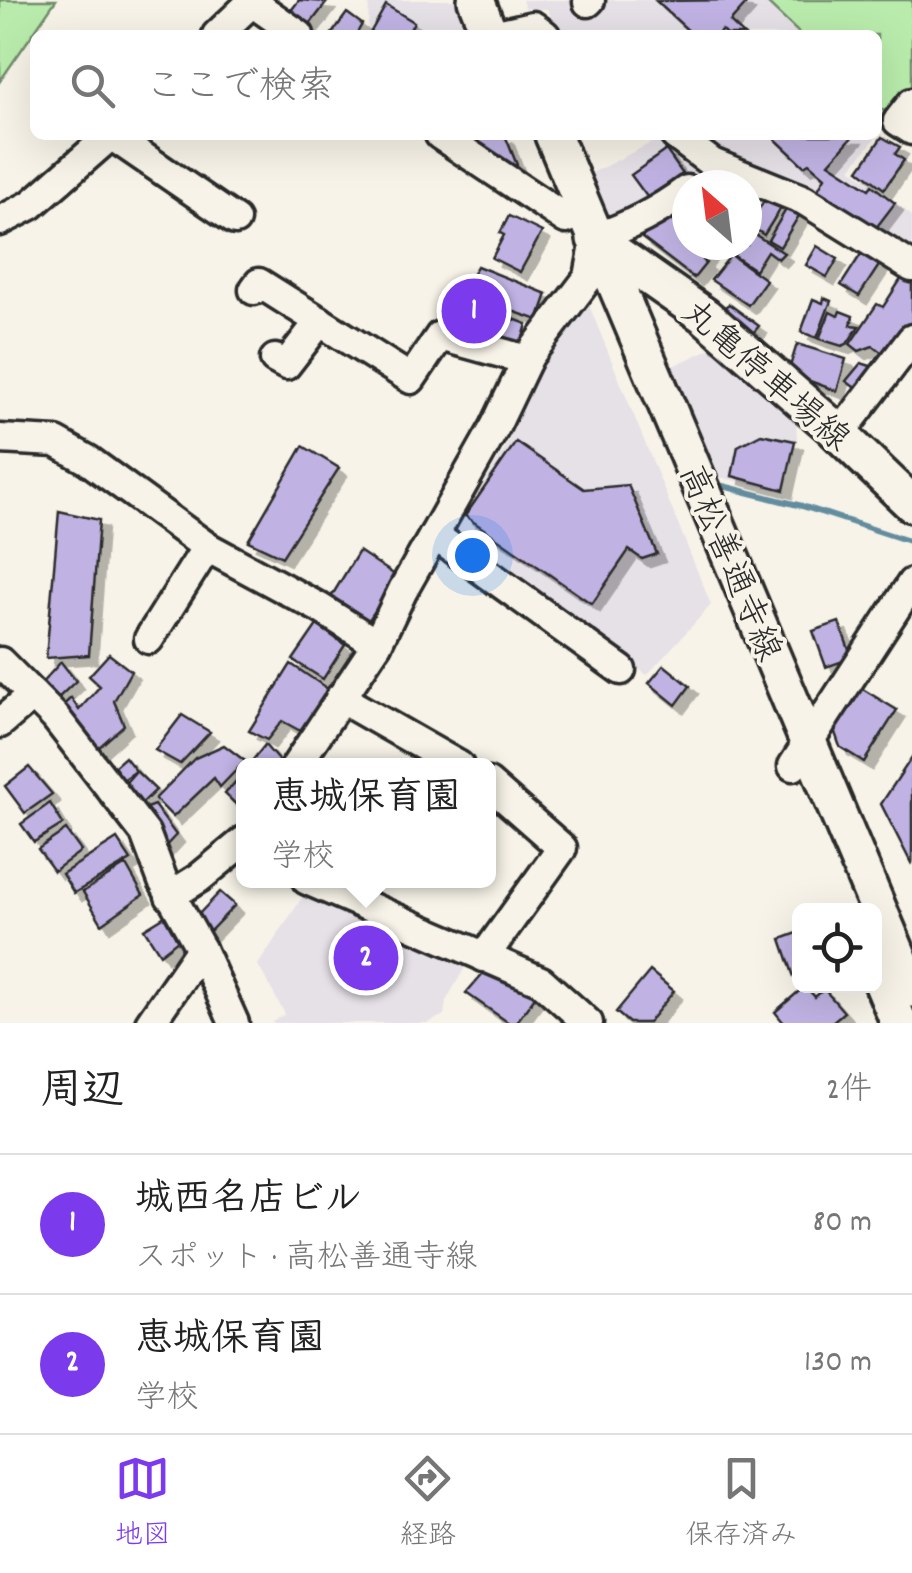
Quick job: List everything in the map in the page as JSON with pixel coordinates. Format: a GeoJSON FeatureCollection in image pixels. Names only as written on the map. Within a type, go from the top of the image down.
{"type":"FeatureCollection","features":[{"type":"Feature","properties":{"kind":"main road"},"geometry":{"type":"LineString","coordinates":[[476,0],[509,28]]}},
{"type":"Feature","properties":{"kind":"main road"},"geometry":{"type":"LineString","coordinates":[[535,140],[586,232]]}},
{"type":"Feature","properties":{"kind":"main road","name":"高松善通寺線"},"geometry":{"type":"LineString","coordinates":[[556,140],[586,232],[800,755],[850,903]]}},
{"type":"Feature","properties":{"kind":"main road","name":"高松善通寺線"},"geometry":{"type":"LineString","coordinates":[[586,232],[589,277],[800,755],[912,990]]}},
{"type":"Feature","properties":{"kind":"main road","name":"丸亀停車場線"},"geometry":{"type":"LineString","coordinates":[[586,232],[704,316],[912,504]]}},
{"type":"Feature","properties":{"kind":"main road"},"geometry":{"type":"LineString","coordinates":[[882,982],[900,1023]]}},
{"type":"Feature","properties":{"kind":"street"},"geometry":{"type":"LineString","coordinates":[[222,30],[252,1],[292,30]]}},
{"type":"Feature","properties":{"kind":"street"},"geometry":{"type":"LineString","coordinates":[[912,103],[898,121],[912,130]]}},
{"type":"Feature","properties":{"kind":"street"},"geometry":{"type":"LineString","coordinates":[[0,221],[31,205],[105,140]]}},
{"type":"Feature","properties":{"kind":"street"},"geometry":{"type":"LineString","coordinates":[[118,140],[235,220]]}},
{"type":"Feature","properties":{"kind":"street"},"geometry":{"type":"LineString","coordinates":[[448,140],[586,232],[616,231],[672,200]]}},
{"type":"Feature","properties":{"kind":"street"},"geometry":{"type":"LineString","coordinates":[[682,140],[716,164],[804,200],[912,267]]}},
{"type":"Feature","properties":{"kind":"street"},"geometry":{"type":"LineString","coordinates":[[709,170],[716,164]]}},
{"type":"Feature","properties":{"kind":"street"},"geometry":{"type":"LineString","coordinates":[[301,758],[377,644],[527,360],[589,277]]}},
{"type":"Feature","properties":{"kind":"street"},"geometry":{"type":"LineString","coordinates":[[254,290],[259,283],[412,379],[440,336],[527,360]]}},
{"type":"Feature","properties":{"kind":"street"},"geometry":{"type":"LineString","coordinates":[[275,359],[286,365],[320,321]]}},
{"type":"Feature","properties":{"kind":"street"},"geometry":{"type":"LineString","coordinates":[[839,435],[902,368],[912,339]]}},
{"type":"Feature","properties":{"kind":"street"},"geometry":{"type":"LineString","coordinates":[[0,439],[56,442],[88,460],[207,547],[320,608],[377,644]]}},
{"type":"Feature","properties":{"kind":"street"},"geometry":{"type":"LineString","coordinates":[[434,535],[621,670]]}},
{"type":"Feature","properties":{"kind":"street"},"geometry":{"type":"LineString","coordinates":[[149,639],[207,547]]}},
{"type":"Feature","properties":{"kind":"street"},"geometry":{"type":"LineString","coordinates":[[800,755],[912,583]]}},
{"type":"Feature","properties":{"kind":"street"},"geometry":{"type":"LineString","coordinates":[[0,662],[55,717],[145,833],[170,896],[201,949],[234,1023]]}},
{"type":"Feature","properties":{"kind":"street"},"geometry":{"type":"LineString","coordinates":[[0,723],[33,695]]}},
{"type":"Feature","properties":{"kind":"street"},"geometry":{"type":"LineString","coordinates":[[340,698],[446,758]]}},
{"type":"Feature","properties":{"kind":"street"},"geometry":{"type":"LineString","coordinates":[[484,957],[562,848],[496,790]]}},
{"type":"Feature","properties":{"kind":"street"},"geometry":{"type":"LineString","coordinates":[[170,896],[236,851]]}},
{"type":"Feature","properties":{"kind":"street"},"geometry":{"type":"LineString","coordinates":[[325,888],[541,981],[588,1023]]}},
{"type":"Feature","properties":{"kind":"street"},"geometry":{"type":"LineString","coordinates":[[150,1023],[201,949]]}},
{"type":"Feature","properties":{"kind":"shaded area"},"geometry":{"type":"Polygon","coordinates":[[[369,0],[459,0],[472,30],[368,30],[369,0]]]}},
{"type":"Feature","properties":{"kind":"shaded area"},"geometry":{"type":"Polygon","coordinates":[[[522,0],[912,0],[882,130],[882,30],[559,30],[547,9],[525,8],[522,0]]]}},
{"type":"Feature","properties":{"kind":"shaded area"},"geometry":{"type":"Polygon","coordinates":[[[657,140],[667,140],[699,170],[672,170],[672,194],[614,226],[592,173],[657,140]]]}},
{"type":"Feature","properties":{"kind":"shaded area"},"geometry":{"type":"Polygon","coordinates":[[[696,140],[874,140],[851,168],[912,216],[912,261],[762,180],[762,170],[743,170],[696,140]]]}},
{"type":"Feature","properties":{"kind":"shaded area"},"geometry":{"type":"Polygon","coordinates":[[[586,298],[711,605],[647,675],[454,534],[506,447],[545,351],[586,298]]]}},
{"type":"Feature","properties":{"kind":"shaded area"},"geometry":{"type":"Polygon","coordinates":[[[716,346],[796,417],[797,441],[784,492],[719,477],[671,367],[716,346]]]}},
{"type":"Feature","properties":{"kind":"shaded area"},"geometry":{"type":"Polygon","coordinates":[[[308,888],[329,888],[474,951],[446,1001],[444,1015],[428,1023],[271,1023],[285,1014],[258,965],[308,888]]]}},
{"type":"Feature","properties":{"kind":"green space"},"geometry":{"type":"Polygon","coordinates":[[[0,0],[56,0],[35,30],[30,30],[30,38],[0,81],[0,0]]]}},
{"type":"Feature","properties":{"kind":"green space"},"geometry":{"type":"Polygon","coordinates":[[[764,0],[912,0],[912,92],[892,118],[882,109],[882,30],[796,30],[764,0]]]}},
{"type":"Feature","properties":{"kind":"building"},"geometry":{"type":"Polygon","coordinates":[[[299,0],[327,2],[307,28],[287,16],[299,0]]]}},
{"type":"Feature","properties":{"kind":"building"},"geometry":{"type":"Polygon","coordinates":[[[656,1],[747,3],[730,22],[739,30],[688,30],[656,1]]]}},
{"type":"Feature","properties":{"kind":"building"},"geometry":{"type":"Polygon","coordinates":[[[386,5],[414,22],[410,30],[372,30],[386,5]]]}},
{"type":"Feature","properties":{"kind":"building"},"geometry":{"type":"Polygon","coordinates":[[[347,13],[362,24],[359,30],[335,30],[347,13]]]}},
{"type":"Feature","properties":{"kind":"building"},"geometry":{"type":"Polygon","coordinates":[[[882,137],[900,147],[895,154],[904,160],[884,189],[859,170],[882,137]]]}},
{"type":"Feature","properties":{"kind":"building"},"geometry":{"type":"Polygon","coordinates":[[[469,140],[507,140],[517,165],[514,170],[469,140]]]}},
{"type":"Feature","properties":{"kind":"building"},"geometry":{"type":"Polygon","coordinates":[[[776,140],[850,140],[829,163],[869,189],[872,185],[895,203],[872,233],[815,195],[825,177],[809,163],[804,166],[776,140]]]}},
{"type":"Feature","properties":{"kind":"building"},"geometry":{"type":"Polygon","coordinates":[[[666,150],[680,170],[672,170],[672,191],[653,205],[631,175],[666,150]]]}},
{"type":"Feature","properties":{"kind":"building"},"geometry":{"type":"Polygon","coordinates":[[[767,196],[782,206],[764,235],[762,234],[762,204],[767,196]]]}},
{"type":"Feature","properties":{"kind":"building"},"geometry":{"type":"Polygon","coordinates":[[[788,206],[800,214],[780,247],[768,240],[788,206]]]}},
{"type":"Feature","properties":{"kind":"building"},"geometry":{"type":"Polygon","coordinates":[[[661,213],[672,221],[672,260],[706,263],[694,278],[642,238],[661,213]]]}},
{"type":"Feature","properties":{"kind":"building"},"geometry":{"type":"Polygon","coordinates":[[[509,216],[542,232],[520,272],[492,258],[509,216]]]}},
{"type":"Feature","properties":{"kind":"building"},"geometry":{"type":"Polygon","coordinates":[[[762,239],[784,253],[778,259],[767,251],[762,259],[762,239]]]}},
{"type":"Feature","properties":{"kind":"building"},"geometry":{"type":"Polygon","coordinates":[[[817,246],[838,259],[827,277],[806,265],[817,246]]]}},
{"type":"Feature","properties":{"kind":"building"},"geometry":{"type":"Polygon","coordinates":[[[863,251],[882,261],[859,296],[841,285],[863,251]]]}},
{"type":"Feature","properties":{"kind":"building"},"geometry":{"type":"Polygon","coordinates":[[[727,260],[738,260],[766,280],[748,305],[711,280],[727,260]]]}},
{"type":"Feature","properties":{"kind":"building"},"geometry":{"type":"Polygon","coordinates":[[[740,260],[761,260],[755,270],[740,260]]]}},
{"type":"Feature","properties":{"kind":"building"},"geometry":{"type":"Polygon","coordinates":[[[477,266],[547,294],[538,320],[474,298],[471,303],[527,324],[522,341],[502,343],[445,325],[477,266]]]}},
{"type":"Feature","properties":{"kind":"building"},"geometry":{"type":"Polygon","coordinates":[[[903,276],[912,281],[912,326],[910,329],[903,325],[886,351],[873,346],[859,351],[850,344],[877,304],[883,307],[903,276]]]}},
{"type":"Feature","properties":{"kind":"building"},"geometry":{"type":"Polygon","coordinates":[[[824,298],[831,301],[817,338],[801,332],[813,299],[823,303],[824,298]]]}},
{"type":"Feature","properties":{"kind":"building"},"geometry":{"type":"Polygon","coordinates":[[[729,304],[759,326],[748,339],[716,313],[729,304]]]}},
{"type":"Feature","properties":{"kind":"building"},"geometry":{"type":"Polygon","coordinates":[[[840,311],[853,316],[851,325],[859,326],[842,346],[819,339],[830,312],[838,316],[840,311]]]}},
{"type":"Feature","properties":{"kind":"building"},"geometry":{"type":"Polygon","coordinates":[[[797,344],[846,359],[837,391],[788,373],[797,344]]]}},
{"type":"Feature","properties":{"kind":"building"},"geometry":{"type":"Polygon","coordinates":[[[861,363],[880,369],[862,393],[846,381],[861,363]]]}},
{"type":"Feature","properties":{"kind":"building"},"geometry":{"type":"Polygon","coordinates":[[[761,434],[795,441],[784,490],[732,476],[738,446],[761,434]]]}},
{"type":"Feature","properties":{"kind":"building"},"geometry":{"type":"Polygon","coordinates":[[[516,442],[584,489],[628,485],[657,554],[642,559],[629,550],[592,604],[465,516],[516,442]]]}},
{"type":"Feature","properties":{"kind":"building"},"geometry":{"type":"Polygon","coordinates":[[[303,446],[339,468],[282,557],[248,541],[303,446]]]}},
{"type":"Feature","properties":{"kind":"building"},"geometry":{"type":"Polygon","coordinates":[[[59,511],[99,520],[89,655],[46,658],[59,511]]]}},
{"type":"Feature","properties":{"kind":"building"},"geometry":{"type":"Polygon","coordinates":[[[359,551],[398,577],[364,627],[328,602],[359,551]]]}},
{"type":"Feature","properties":{"kind":"building"},"geometry":{"type":"Polygon","coordinates":[[[839,622],[852,658],[826,667],[813,631],[839,622]]]}},
{"type":"Feature","properties":{"kind":"building"},"geometry":{"type":"Polygon","coordinates":[[[317,625],[345,645],[323,679],[293,660],[317,625]]]}},
{"type":"Feature","properties":{"kind":"building"},"geometry":{"type":"Polygon","coordinates":[[[109,654],[131,671],[114,701],[124,725],[97,749],[57,711],[71,698],[79,710],[100,686],[89,676],[109,654]]]}},
{"type":"Feature","properties":{"kind":"building"},"geometry":{"type":"Polygon","coordinates":[[[61,662],[76,681],[53,703],[38,687],[61,662]]]}},
{"type":"Feature","properties":{"kind":"building"},"geometry":{"type":"Polygon","coordinates":[[[291,664],[334,693],[304,733],[282,721],[267,740],[249,731],[291,664]]]}},
{"type":"Feature","properties":{"kind":"building"},"geometry":{"type":"Polygon","coordinates":[[[664,665],[690,686],[676,705],[649,683],[664,665]]]}},
{"type":"Feature","properties":{"kind":"building"},"geometry":{"type":"Polygon","coordinates":[[[856,685],[897,710],[864,762],[840,747],[832,724],[856,685]]]}},
{"type":"Feature","properties":{"kind":"building"},"geometry":{"type":"Polygon","coordinates":[[[182,715],[210,732],[180,764],[155,750],[182,715]]]}},
{"type":"Feature","properties":{"kind":"building"},"geometry":{"type":"Polygon","coordinates":[[[224,745],[241,758],[236,758],[236,770],[220,787],[214,778],[173,817],[155,799],[195,758],[224,745]]]}},
{"type":"Feature","properties":{"kind":"building"},"geometry":{"type":"Polygon","coordinates":[[[265,745],[276,758],[254,758],[265,745]]]}},
{"type":"Feature","properties":{"kind":"building"},"geometry":{"type":"Polygon","coordinates":[[[125,757],[136,771],[117,784],[109,771],[125,757]]]}},
{"type":"Feature","properties":{"kind":"building"},"geometry":{"type":"Polygon","coordinates":[[[912,757],[912,861],[911,863],[881,804],[912,757]]]}},
{"type":"Feature","properties":{"kind":"building"},"geometry":{"type":"Polygon","coordinates":[[[29,767],[52,794],[25,813],[5,786],[29,767]]]}},
{"type":"Feature","properties":{"kind":"building"},"geometry":{"type":"Polygon","coordinates":[[[136,771],[156,790],[137,808],[121,788],[136,771]]]}},
{"type":"Feature","properties":{"kind":"building"},"geometry":{"type":"Polygon","coordinates":[[[236,781],[236,804],[225,794],[236,781]]]}},
{"type":"Feature","properties":{"kind":"building"},"geometry":{"type":"Polygon","coordinates":[[[50,803],[63,824],[34,842],[21,824],[50,803]]]}},
{"type":"Feature","properties":{"kind":"building"},"geometry":{"type":"Polygon","coordinates":[[[154,805],[176,835],[162,850],[141,810],[154,805]]]}},
{"type":"Feature","properties":{"kind":"building"},"geometry":{"type":"Polygon","coordinates":[[[66,830],[81,851],[54,871],[38,849],[66,830]]]}},
{"type":"Feature","properties":{"kind":"building"},"geometry":{"type":"Polygon","coordinates":[[[117,839],[131,860],[74,893],[62,874],[117,839]]]}},
{"type":"Feature","properties":{"kind":"building"},"geometry":{"type":"Polygon","coordinates":[[[126,865],[143,895],[102,924],[83,892],[126,865]]]}},
{"type":"Feature","properties":{"kind":"building"},"geometry":{"type":"Polygon","coordinates":[[[220,892],[235,905],[207,934],[195,918],[220,892]]]}},
{"type":"Feature","properties":{"kind":"building"},"geometry":{"type":"Polygon","coordinates":[[[165,916],[178,940],[160,954],[144,929],[165,916]]]}},
{"type":"Feature","properties":{"kind":"building"},"geometry":{"type":"Polygon","coordinates":[[[792,935],[792,971],[781,939],[792,935]]]}},
{"type":"Feature","properties":{"kind":"building"},"geometry":{"type":"Polygon","coordinates":[[[491,964],[537,994],[516,1023],[509,1023],[466,993],[491,964]]]}},
{"type":"Feature","properties":{"kind":"building"},"geometry":{"type":"Polygon","coordinates":[[[650,971],[674,991],[648,1023],[629,1023],[616,1012],[650,971]]]}},
{"type":"Feature","properties":{"kind":"building"},"geometry":{"type":"Polygon","coordinates":[[[797,993],[811,993],[815,997],[827,993],[844,1012],[831,1023],[784,1023],[775,1012],[797,993]]]}},
{"type":"Feature","properties":{"kind":"waterway"},"geometry":{"type":"LineString","coordinates":[[723,486],[802,506],[912,542]]}},
{"type":"Feature","properties":{"kind":"place","name":"城西名店ビル"},"geometry":{"type":"Point","coordinates":[474,311]}},
{"type":"Feature","properties":{"kind":"place","name":"恵城保育園"},"geometry":{"type":"Point","coordinates":[366,958]}}]}
